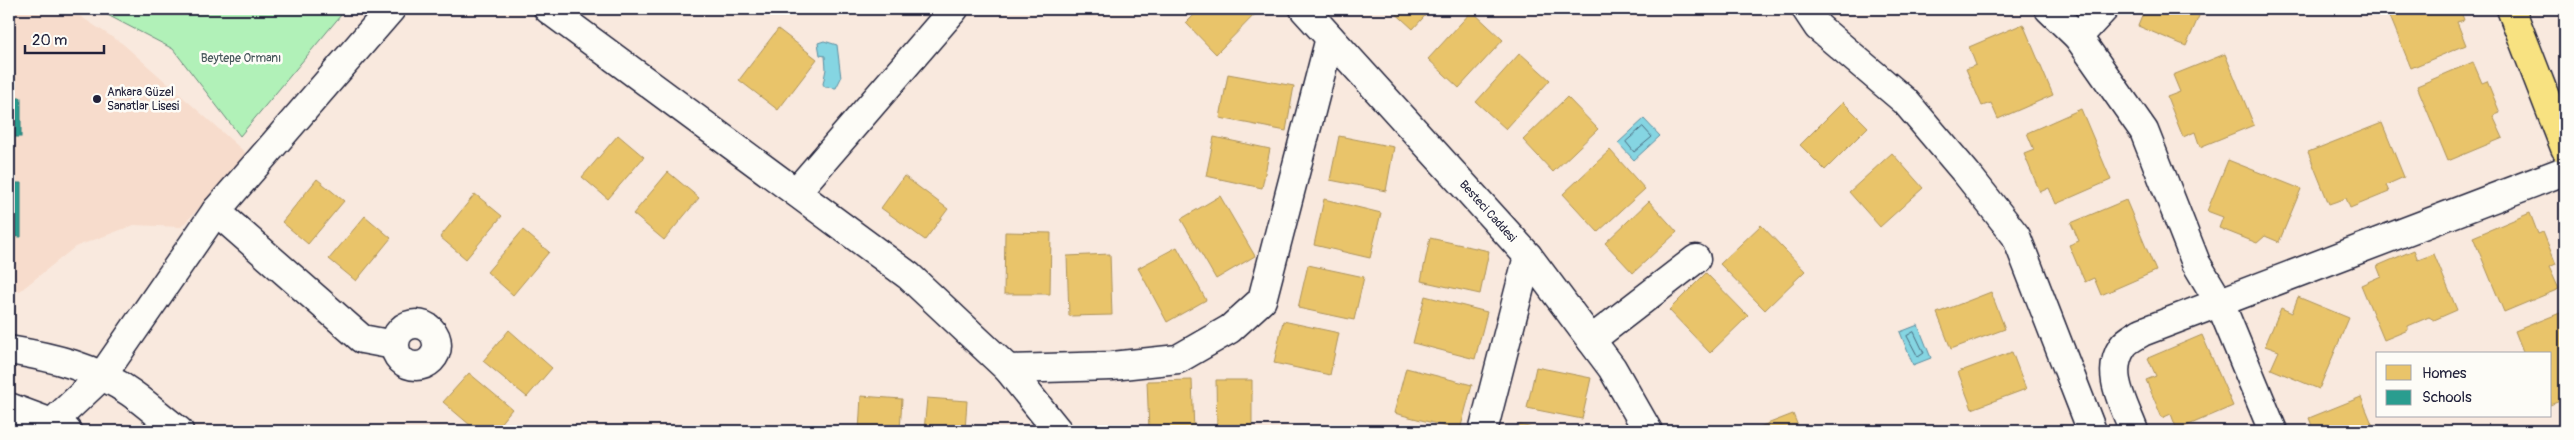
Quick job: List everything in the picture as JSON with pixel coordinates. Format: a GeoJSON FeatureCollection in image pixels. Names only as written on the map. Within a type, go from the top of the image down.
{"type":"FeatureCollection","features":[{"type":"Feature","properties":{"kind":"main road"},"geometry":{"type":"LineString","coordinates":[[2511,9],[2562,160]]}},
{"type":"Feature","properties":{"kind":"street"},"geometry":{"type":"LineString","coordinates":[[9,407],[56,428],[102,376],[216,211],[391,9]]}},
{"type":"Feature","properties":{"kind":"street"},"geometry":{"type":"LineString","coordinates":[[548,9],[909,276],[1008,369],[1058,431]]}},
{"type":"Feature","properties":{"kind":"street"},"geometry":{"type":"LineString","coordinates":[[796,192],[954,9]]}},
{"type":"Feature","properties":{"kind":"street","name":"Besteci Caddesi"},"geometry":{"type":"LineString","coordinates":[[1304,9],[1528,256],[1612,368],[1648,431]]}},
{"type":"Feature","properties":{"kind":"street"},"geometry":{"type":"LineString","coordinates":[[1806,9],[1818,27],[1905,101],[1967,174],[2016,236],[2092,431]]}},
{"type":"Feature","properties":{"kind":"street"},"geometry":{"type":"LineString","coordinates":[[2049,9],[2078,37],[2144,131],[2196,263],[2220,303],[2273,431]]}},
{"type":"Feature","properties":{"kind":"street"},"geometry":{"type":"LineString","coordinates":[[2078,37],[2104,9]]}},
{"type":"Feature","properties":{"kind":"street"},"geometry":{"type":"LineString","coordinates":[[1008,369],[1112,366],[1178,359],[1230,329],[1262,300],[1330,38]]}},
{"type":"Feature","properties":{"kind":"street"},"geometry":{"type":"LineString","coordinates":[[2134,431],[2115,383],[2115,362],[2124,344],[2142,332],[2220,303],[2562,160]]}},
{"type":"Feature","properties":{"kind":"street"},"geometry":{"type":"LineString","coordinates":[[216,211],[362,338],[394,345]]}},
{"type":"Feature","properties":{"kind":"street"},"geometry":{"type":"LineString","coordinates":[[1483,431],[1528,256]]}},
{"type":"Feature","properties":{"kind":"street"},"geometry":{"type":"LineString","coordinates":[[1591,340],[1696,259]]}},
{"type":"Feature","properties":{"kind":"street"},"geometry":{"type":"LineString","coordinates":[[9,350],[67,362],[102,376],[130,392],[179,431]]}},
{"type":"Feature","properties":{"kind":"shaded area","name":"Ankara Güzel Sanatlar Lisesi"},"geometry":{"type":"Polygon","coordinates":[[[9,9],[69,9],[123,44],[248,155],[238,168],[181,227],[134,225],[75,247],[20,291],[9,291],[9,9]]]}},
{"type":"Feature","properties":{"kind":"green space","name":"Beytepe Ormanı"},"geometry":{"type":"Polygon","coordinates":[[[96,9],[346,9],[240,136],[173,49],[96,9]]]}},
{"type":"Feature","properties":{"kind":"water"},"geometry":{"type":"Polygon","coordinates":[[[824,41],[837,45],[841,78],[836,88],[825,87],[823,84],[826,69],[825,56],[820,55],[818,43],[824,41]]]}},
{"type":"Feature","properties":{"kind":"water"},"geometry":{"type":"Polygon","coordinates":[[[1644,119],[1660,136],[1634,160],[1618,143],[1644,119]]]}},
{"type":"Feature","properties":{"kind":"water"},"geometry":{"type":"Polygon","coordinates":[[[1918,325],[1931,358],[1913,365],[1900,332],[1918,325]]]}},
{"type":"Feature","properties":{"kind":"building: Homes"},"geometry":{"type":"Polygon","coordinates":[[[1200,9],[1260,9],[1216,54],[1186,23],[1200,9]]]}},
{"type":"Feature","properties":{"kind":"building: Homes"},"geometry":{"type":"Polygon","coordinates":[[[1391,9],[1431,9],[1413,29],[1391,9]]]}},
{"type":"Feature","properties":{"kind":"building: Homes"},"geometry":{"type":"Polygon","coordinates":[[[2145,9],[2202,9],[2186,46],[2138,26],[2145,9]]]}},
{"type":"Feature","properties":{"kind":"building: Homes"},"geometry":{"type":"Polygon","coordinates":[[[2387,9],[2460,9],[2464,20],[2457,22],[2466,45],[2411,68],[2387,9]]]}},
{"type":"Feature","properties":{"kind":"building: Homes"},"geometry":{"type":"Polygon","coordinates":[[[1472,11],[1503,40],[1459,88],[1428,59],[1472,11]]]}},
{"type":"Feature","properties":{"kind":"building: Homes"},"geometry":{"type":"Polygon","coordinates":[[[2023,24],[2053,95],[1998,119],[1991,103],[1982,106],[1966,69],[1976,65],[1969,47],[2023,24]]]}},
{"type":"Feature","properties":{"kind":"building: Homes"},"geometry":{"type":"Polygon","coordinates":[[[778,29],[817,59],[778,110],[739,80],[778,29]]]}},
{"type":"Feature","properties":{"kind":"building: Homes"},"geometry":{"type":"Polygon","coordinates":[[[1520,53],[1550,80],[1506,129],[1476,102],[1520,53]]]}},
{"type":"Feature","properties":{"kind":"building: Homes"},"geometry":{"type":"Polygon","coordinates":[[[2225,54],[2254,125],[2200,147],[2195,132],[2183,137],[2167,97],[2180,92],[2173,75],[2225,54]]]}},
{"type":"Feature","properties":{"kind":"building: Homes"},"geometry":{"type":"Polygon","coordinates":[[[2473,62],[2482,83],[2487,81],[2500,113],[2493,116],[2503,138],[2448,161],[2417,86],[2473,62]]]}},
{"type":"Feature","properties":{"kind":"building: Homes"},"geometry":{"type":"Polygon","coordinates":[[[1228,74],[1294,86],[1286,131],[1220,118],[1228,74]]]}},
{"type":"Feature","properties":{"kind":"building: Homes"},"geometry":{"type":"Polygon","coordinates":[[[1567,97],[1598,129],[1553,172],[1523,140],[1567,97]]]}},
{"type":"Feature","properties":{"kind":"building: Homes"},"geometry":{"type":"Polygon","coordinates":[[[1843,102],[1868,127],[1825,170],[1800,145],[1843,102]]]}},
{"type":"Feature","properties":{"kind":"building: Homes"},"geometry":{"type":"Polygon","coordinates":[[[2081,109],[2111,180],[2056,204],[2049,188],[2040,192],[2024,154],[2034,150],[2027,133],[2081,109]]]}},
{"type":"Feature","properties":{"kind":"building: Homes"},"geometry":{"type":"Polygon","coordinates":[[[2382,123],[2404,177],[2386,185],[2389,192],[2350,208],[2346,198],[2329,204],[2308,152],[2382,123]]]}},
{"type":"Feature","properties":{"kind":"building: Homes"},"geometry":{"type":"Polygon","coordinates":[[[618,135],[644,157],[608,199],[582,177],[618,135]]]}},
{"type":"Feature","properties":{"kind":"building: Homes"},"geometry":{"type":"Polygon","coordinates":[[[1339,136],[1394,147],[1386,191],[1330,180],[1339,136]]]}},
{"type":"Feature","properties":{"kind":"building: Homes"},"geometry":{"type":"Polygon","coordinates":[[[1214,137],[1270,149],[1262,188],[1206,176],[1214,137]]]}},
{"type":"Feature","properties":{"kind":"building: Homes"},"geometry":{"type":"Polygon","coordinates":[[[1610,150],[1645,189],[1598,232],[1563,194],[1610,150]]]}},
{"type":"Feature","properties":{"kind":"building: Homes"},"geometry":{"type":"Polygon","coordinates":[[[1892,153],[1923,188],[1880,227],[1849,192],[1892,153]]]}},
{"type":"Feature","properties":{"kind":"building: Homes"},"geometry":{"type":"Polygon","coordinates":[[[2228,160],[2301,189],[2279,242],[2265,236],[2257,243],[2219,228],[2223,217],[2207,211],[2228,160]]]}},
{"type":"Feature","properties":{"kind":"building: Homes"},"geometry":{"type":"Polygon","coordinates":[[[668,172],[699,198],[664,240],[633,214],[668,172]]]}},
{"type":"Feature","properties":{"kind":"building: Homes"},"geometry":{"type":"Polygon","coordinates":[[[904,176],[948,209],[925,240],[881,208],[904,176]]]}},
{"type":"Feature","properties":{"kind":"building: Homes"},"geometry":{"type":"Polygon","coordinates":[[[317,179],[344,201],[308,244],[282,222],[317,179]]]}},
{"type":"Feature","properties":{"kind":"building: Homes"},"geometry":{"type":"Polygon","coordinates":[[[475,194],[502,216],[466,259],[440,237],[475,194]]]}},
{"type":"Feature","properties":{"kind":"building: Homes"},"geometry":{"type":"Polygon","coordinates":[[[1220,196],[1255,256],[1216,279],[1181,219],[1220,196]]]}},
{"type":"Feature","properties":{"kind":"building: Homes"},"geometry":{"type":"Polygon","coordinates":[[[1324,199],[1381,213],[1370,258],[1314,245],[1324,199]]]}},
{"type":"Feature","properties":{"kind":"building: Homes"},"geometry":{"type":"Polygon","coordinates":[[[2126,200],[2156,271],[2101,295],[2094,278],[2085,282],[2069,245],[2079,241],[2071,223],[2126,200]]]}},
{"type":"Feature","properties":{"kind":"building: Homes"},"geometry":{"type":"Polygon","coordinates":[[[1649,201],[1677,232],[1633,273],[1605,243],[1649,201]]]}},
{"type":"Feature","properties":{"kind":"building: Homes"},"geometry":{"type":"Polygon","coordinates":[[[2530,213],[2538,234],[2543,232],[2556,264],[2549,267],[2559,289],[2504,312],[2473,237],[2530,213]]]}},
{"type":"Feature","properties":{"kind":"building: Homes"},"geometry":{"type":"Polygon","coordinates":[[[365,216],[391,238],[356,281],[329,259],[365,216]]]}},
{"type":"Feature","properties":{"kind":"building: Homes"},"geometry":{"type":"Polygon","coordinates":[[[1761,225],[1805,271],[1765,310],[1720,264],[1761,225]]]}},
{"type":"Feature","properties":{"kind":"building: Homes"},"geometry":{"type":"Polygon","coordinates":[[[523,230],[549,252],[513,295],[487,272],[523,230]]]}},
{"type":"Feature","properties":{"kind":"building: Homes"},"geometry":{"type":"Polygon","coordinates":[[[1005,232],[1051,233],[1050,294],[1004,294],[1005,232]]]}},
{"type":"Feature","properties":{"kind":"building: Homes"},"geometry":{"type":"Polygon","coordinates":[[[1430,238],[1489,251],[1480,294],[1421,281],[1430,238]]]}},
{"type":"Feature","properties":{"kind":"building: Homes"},"geometry":{"type":"Polygon","coordinates":[[[1177,247],[1206,300],[1167,322],[1138,268],[1177,247]]]}},
{"type":"Feature","properties":{"kind":"building: Homes"},"geometry":{"type":"Polygon","coordinates":[[[2414,250],[2418,260],[2434,254],[2457,310],[2434,320],[2429,317],[2408,326],[2408,330],[2384,340],[2361,285],[2381,276],[2377,266],[2414,250]]]}},
{"type":"Feature","properties":{"kind":"building: Homes"},"geometry":{"type":"Polygon","coordinates":[[[1110,254],[1112,315],[1069,316],[1067,256],[1110,254]]]}},
{"type":"Feature","properties":{"kind":"building: Homes"},"geometry":{"type":"Polygon","coordinates":[[[1308,265],[1364,277],[1354,320],[1298,308],[1308,265]]]}},
{"type":"Feature","properties":{"kind":"building: Homes"},"geometry":{"type":"Polygon","coordinates":[[[1706,273],[1748,316],[1710,353],[1669,310],[1706,273]]]}},
{"type":"Feature","properties":{"kind":"building: Homes"},"geometry":{"type":"Polygon","coordinates":[[[1991,292],[2005,329],[1951,349],[1937,313],[1991,292]]]}},
{"type":"Feature","properties":{"kind":"building: Homes"},"geometry":{"type":"Polygon","coordinates":[[[1425,296],[1487,312],[1475,359],[1413,343],[1425,296]]]}},
{"type":"Feature","properties":{"kind":"building: Homes"},"geometry":{"type":"Polygon","coordinates":[[[2298,297],[2349,318],[2319,389],[2271,369],[2279,351],[2265,346],[2281,308],[2292,313],[2298,297]]]}},
{"type":"Feature","properties":{"kind":"building: Homes"},"geometry":{"type":"Polygon","coordinates":[[[2565,311],[2565,399],[2552,404],[2552,352],[2523,352],[2515,331],[2565,311]]]}},
{"type":"Feature","properties":{"kind":"building: Homes"},"geometry":{"type":"Polygon","coordinates":[[[1283,321],[1339,333],[1330,375],[1274,363],[1283,321]]]}},
{"type":"Feature","properties":{"kind":"building: Homes"},"geometry":{"type":"Polygon","coordinates":[[[509,330],[552,368],[527,397],[483,361],[509,330]]]}},
{"type":"Feature","properties":{"kind":"building: Homes"},"geometry":{"type":"Polygon","coordinates":[[[2202,335],[2233,406],[2177,430],[2171,414],[2162,418],[2146,380],[2156,376],[2148,358],[2202,335]]]}},
{"type":"Feature","properties":{"kind":"building: Homes"},"geometry":{"type":"Polygon","coordinates":[[[2012,352],[2026,389],[1972,409],[1958,372],[2012,352]]]}},
{"type":"Feature","properties":{"kind":"building: Homes"},"geometry":{"type":"Polygon","coordinates":[[[1536,367],[1591,378],[1582,419],[1527,408],[1536,367]]]}},
{"type":"Feature","properties":{"kind":"building: Homes"},"geometry":{"type":"Polygon","coordinates":[[[1406,368],[1472,385],[1460,430],[1394,413],[1406,368]]]}},
{"type":"Feature","properties":{"kind":"building: Homes"},"geometry":{"type":"Polygon","coordinates":[[[469,373],[512,409],[494,431],[477,431],[443,402],[469,373]]]}},
{"type":"Feature","properties":{"kind":"building: Homes"},"geometry":{"type":"Polygon","coordinates":[[[1192,380],[1194,431],[1149,431],[1147,381],[1192,380]]]}},
{"type":"Feature","properties":{"kind":"building: Homes"},"geometry":{"type":"Polygon","coordinates":[[[1216,380],[1252,380],[1252,431],[1217,431],[1216,380]]]}},
{"type":"Feature","properties":{"kind":"building: Homes"},"geometry":{"type":"Polygon","coordinates":[[[861,396],[902,399],[900,431],[859,431],[861,396]]]}},
{"type":"Feature","properties":{"kind":"building: Homes"},"geometry":{"type":"Polygon","coordinates":[[[2361,397],[2375,431],[2314,431],[2309,418],[2361,397]]]}},
{"type":"Feature","properties":{"kind":"building: Homes"},"geometry":{"type":"Polygon","coordinates":[[[927,398],[967,401],[965,431],[924,431],[927,398]]]}},
{"type":"Feature","properties":{"kind":"building: Homes"},"geometry":{"type":"Polygon","coordinates":[[[1793,414],[1800,431],[1749,431],[1793,414]]]}},
{"type":"Feature","properties":{"kind":"building: Homes"},"geometry":{"type":"Polygon","coordinates":[[[2565,422],[2565,431],[2555,431],[2553,427],[2565,422]]]}},
{"type":"Feature","properties":{"kind":"building: Homes"},"geometry":{"type":"Polygon","coordinates":[[[1520,425],[1546,431],[1518,431],[1520,425]]]}},
{"type":"Feature","properties":{"kind":"building: Schools"},"geometry":{"type":"Polygon","coordinates":[[[9,98],[21,98],[21,137],[9,137],[9,98]]]}},
{"type":"Feature","properties":{"kind":"building: Schools"},"geometry":{"type":"Polygon","coordinates":[[[9,183],[21,183],[21,237],[9,236],[9,183]]]}},
{"type":"Feature","properties":{"kind":"place","name":"Ankara Güzel Sanatlar Lisesi"},"geometry":{"type":"Point","coordinates":[97,99]}}]}
